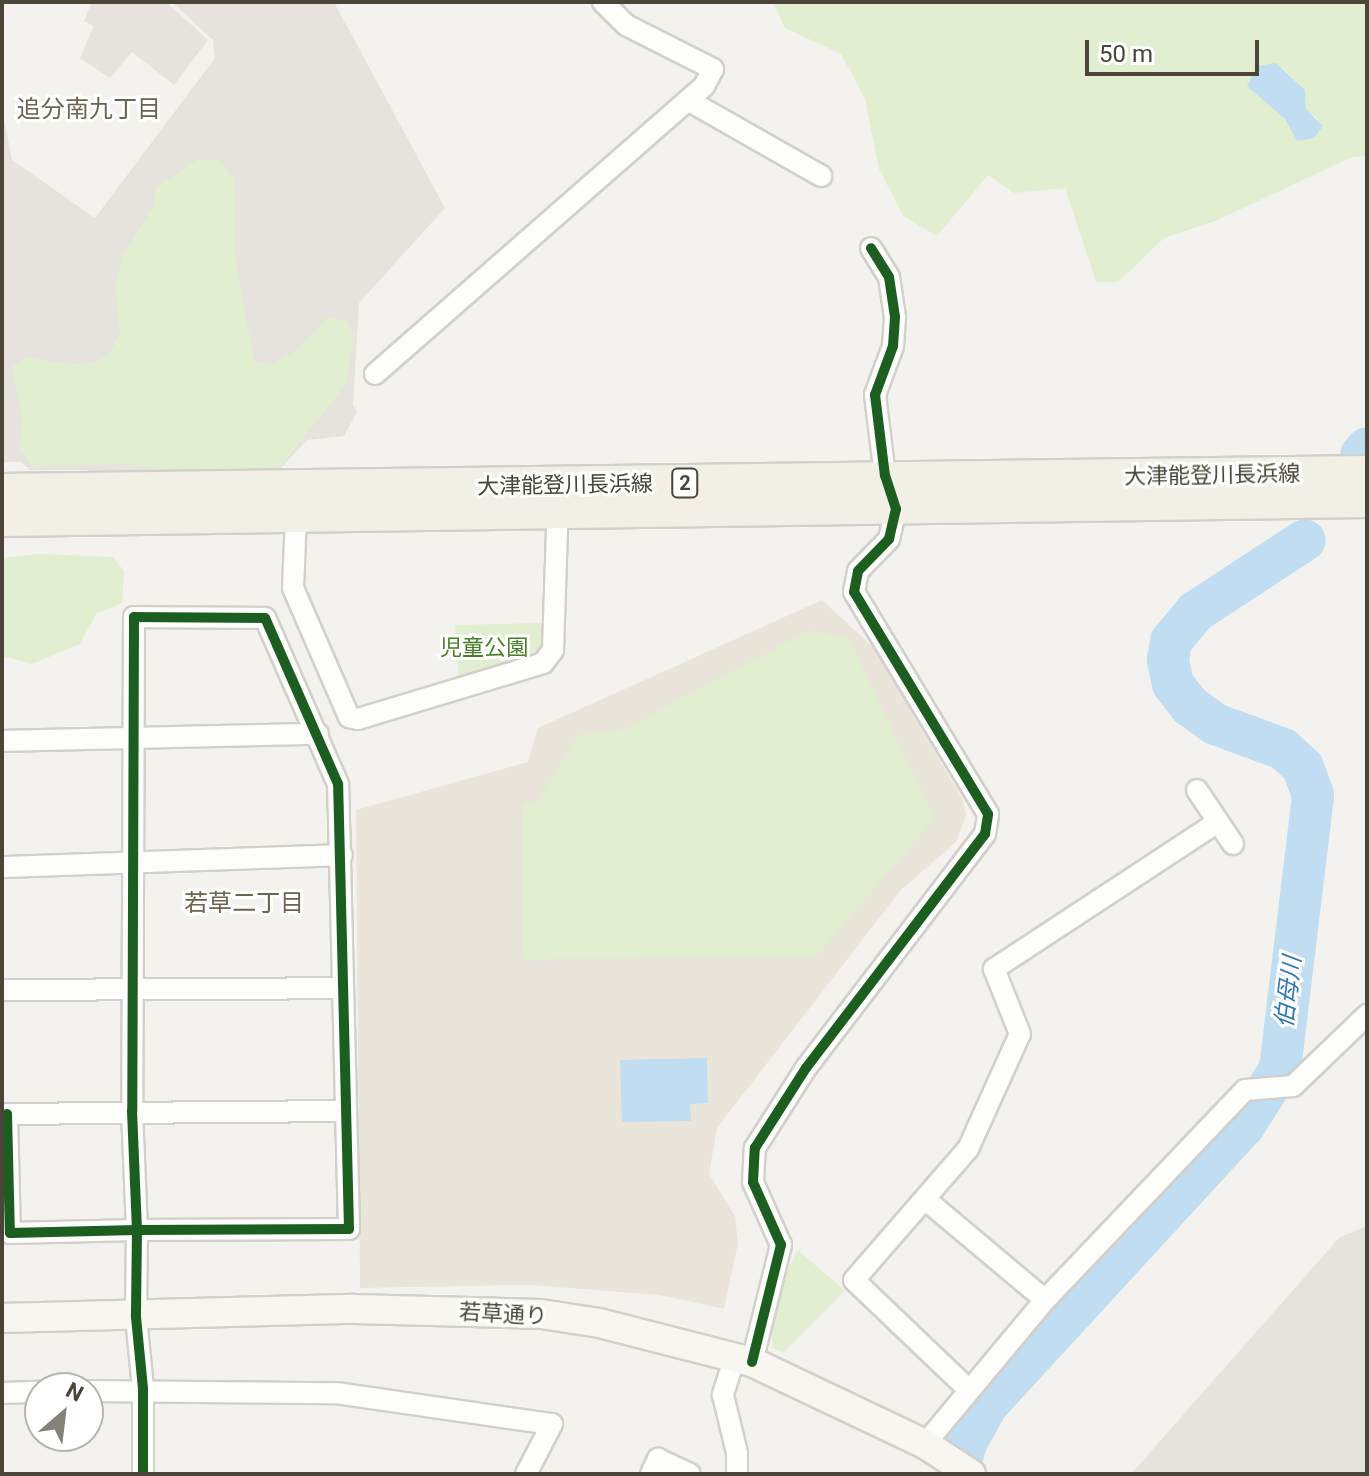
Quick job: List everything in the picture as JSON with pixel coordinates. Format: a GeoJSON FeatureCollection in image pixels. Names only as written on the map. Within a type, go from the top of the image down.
{"type":"FeatureCollection","features":[{"type":"Feature","properties":{"kind":"main road","name":"大津能登川長浜線"},"geometry":{"type":"LineString","coordinates":[[2,520],[296,516],[885,476],[1367,472]]}},
{"type":"Feature","properties":{"kind":"main road","name":"大津能登川長浜線"},"geometry":{"type":"LineString","coordinates":[[2,490],[558,499],[896,509],[1367,501]]}},
{"type":"Feature","properties":{"kind":"street"},"geometry":{"type":"LineString","coordinates":[[375,374],[670,113],[691,102],[713,69],[626,25],[603,2]]}},
{"type":"Feature","properties":{"kind":"street"},"geometry":{"type":"LineString","coordinates":[[691,102],[821,176]]}},
{"type":"Feature","properties":{"kind":"street"},"geometry":{"type":"LineString","coordinates":[[737,1474],[737,1453],[723,1395],[744,1359],[781,1245],[753,1182],[755,1148],[806,1068],[985,834],[988,814],[969,777],[854,592],[858,571],[889,539],[896,509],[885,476],[875,395],[893,346],[895,317],[889,277],[871,248]]}},
{"type":"Feature","properties":{"kind":"street"},"geometry":{"type":"LineString","coordinates":[[296,516],[293,588],[349,717],[358,719],[543,663],[553,650],[558,499]]}},
{"type":"Feature","properties":{"kind":"street"},"geometry":{"type":"LineString","coordinates":[[143,1474],[143,1389],[136,1317],[137,1230],[132,1111],[136,990],[131,740],[134,617],[265,618],[338,784],[349,1229],[137,1230],[10,1233],[5,1114],[132,1111],[346,1111]]}},
{"type":"Feature","properties":{"kind":"street"},"geometry":{"type":"LineString","coordinates":[[2,741],[318,734]]}},
{"type":"Feature","properties":{"kind":"street"},"geometry":{"type":"LineString","coordinates":[[1197,790],[1233,844]]}},
{"type":"Feature","properties":{"kind":"street"},"geometry":{"type":"LineString","coordinates":[[969,1390],[854,1285],[968,1149],[1020,1034],[994,969],[1218,822]]}},
{"type":"Feature","properties":{"kind":"street"},"geometry":{"type":"LineString","coordinates":[[2,867],[133,865],[342,855]]}},
{"type":"Feature","properties":{"kind":"street"},"geometry":{"type":"LineString","coordinates":[[2,990],[343,988]]}},
{"type":"Feature","properties":{"kind":"street"},"geometry":{"type":"LineString","coordinates":[[936,1451],[969,1390],[1045,1300],[1245,1090],[1293,1086],[1367,1015]]}},
{"type":"Feature","properties":{"kind":"street"},"geometry":{"type":"LineString","coordinates":[[926,1200],[1045,1300]]}},
{"type":"Feature","properties":{"kind":"street","name":"若草通り"},"geometry":{"type":"LineString","coordinates":[[2,1318],[136,1317],[354,1309],[541,1314],[646,1332],[744,1359],[936,1451],[971,1474]]}},
{"type":"Feature","properties":{"kind":"street"},"geometry":{"type":"LineString","coordinates":[[104,1390],[336,1393],[552,1424],[526,1474]]}},
{"type":"Feature","properties":{"kind":"street"},"geometry":{"type":"LineString","coordinates":[[2,1393],[24,1392]]}},
{"type":"Feature","properties":{"kind":"street"},"geometry":{"type":"LineString","coordinates":[[651,1474],[658,1459],[690,1474]]}},
{"type":"Feature","properties":{"kind":"shaded area"},"geometry":{"type":"Polygon","coordinates":[[[92,2],[166,2],[208,40],[174,85],[132,52],[110,78],[80,58],[94,26],[84,21],[92,2]]]}},
{"type":"Feature","properties":{"kind":"shaded area"},"geometry":{"type":"Polygon","coordinates":[[[172,2],[334,2],[445,208],[359,303],[353,405],[357,412],[344,436],[307,440],[279,470],[30,470],[21,462],[2,462],[2,110],[12,160],[95,218],[215,58],[213,40],[172,2]]]}},
{"type":"Feature","properties":{"kind":"shaded area"},"geometry":{"type":"Polygon","coordinates":[[[2,190],[15,230],[2,233],[2,190]]]}},
{"type":"Feature","properties":{"kind":"shaded area"},"geometry":{"type":"Polygon","coordinates":[[[822,600],[874,648],[963,800],[966,816],[956,842],[900,891],[717,1128],[709,1174],[735,1216],[738,1243],[724,1309],[660,1295],[531,1285],[360,1288],[356,810],[528,762],[538,728],[822,600]]]}},
{"type":"Feature","properties":{"kind":"shaded area"},"geometry":{"type":"Polygon","coordinates":[[[1367,1226],[1367,1474],[1131,1474],[1340,1237],[1367,1226]]]}},
{"type":"Feature","properties":{"kind":"green space"},"geometry":{"type":"Polygon","coordinates":[[[773,2],[1367,2],[1367,156],[1352,157],[1218,220],[1164,238],[1118,282],[1096,282],[1065,188],[1014,193],[988,175],[937,236],[903,216],[879,169],[865,99],[841,54],[785,28],[773,2]],[[1284,69],[1248,86],[1285,119],[1297,141],[1318,119],[1306,109],[1305,90],[1284,69]]]}},
{"type":"Feature","properties":{"kind":"green space"},"geometry":{"type":"Polygon","coordinates":[[[220,159],[235,180],[235,257],[254,361],[270,365],[294,352],[328,317],[347,321],[354,336],[346,385],[280,467],[179,472],[127,464],[32,467],[19,447],[23,421],[12,367],[26,357],[73,364],[93,363],[108,355],[120,334],[116,286],[121,259],[152,208],[157,187],[196,160],[220,159]]]}},
{"type":"Feature","properties":{"kind":"green space"},"geometry":{"type":"Polygon","coordinates":[[[39,554],[113,557],[124,571],[122,603],[96,614],[80,644],[32,664],[2,656],[2,558],[39,554]]]}},
{"type":"Feature","properties":{"kind":"green space","name":"児童公園"},"geometry":{"type":"Polygon","coordinates":[[[542,623],[542,647],[532,659],[459,682],[455,625],[542,623]]]}},
{"type":"Feature","properties":{"kind":"green space"},"geometry":{"type":"Polygon","coordinates":[[[810,630],[848,638],[935,818],[815,957],[522,959],[522,802],[537,803],[578,735],[624,729],[810,630]]]}},
{"type":"Feature","properties":{"kind":"green space"},"geometry":{"type":"Polygon","coordinates":[[[798,1250],[845,1291],[783,1353],[773,1348],[771,1334],[784,1278],[798,1250]]]}},
{"type":"Feature","properties":{"kind":"water"},"geometry":{"type":"Polygon","coordinates":[[[1276,63],[1305,90],[1306,109],[1323,126],[1314,138],[1297,141],[1285,119],[1247,86],[1257,66],[1276,63]]]}},
{"type":"Feature","properties":{"kind":"water"},"geometry":{"type":"Polygon","coordinates":[[[707,1058],[708,1103],[690,1104],[691,1121],[622,1122],[620,1060],[707,1058]]]}},
{"type":"Feature","properties":{"kind":"waterway","name":"伯母川"},"geometry":{"type":"LineString","coordinates":[[1361,455],[1367,448]]}},
{"type":"Feature","properties":{"kind":"waterway","name":"伯母川"},"geometry":{"type":"LineString","coordinates":[[958,1474],[966,1443],[987,1405],[1244,1126],[1280,1069],[1313,795],[1303,767],[1283,749],[1215,724],[1190,706],[1173,684],[1168,660],[1171,641],[1195,612],[1305,540]]}},
{"type":"Feature","properties":{"kind":"cycle path"},"geometry":{"type":"LineString","coordinates":[[752,1362],[781,1245],[753,1182],[755,1148],[806,1068],[985,834],[988,814],[854,592],[858,571],[889,539],[896,509],[885,476],[875,395],[893,346],[895,317],[889,277],[871,248]]}},
{"type":"Feature","properties":{"kind":"cycle path"},"geometry":{"type":"LineString","coordinates":[[7,1114],[10,1233],[137,1230],[349,1229],[338,784],[265,618],[134,617],[132,1111],[137,1230],[136,1317],[143,1389],[143,1474]]}},
{"type":"Feature","properties":{"kind":"district","name":"追分南九丁目"},"geometry":{"type":"Point","coordinates":[89,110]}},
{"type":"Feature","properties":{"kind":"district","name":"若草二丁目"},"geometry":{"type":"Point","coordinates":[244,904]}}]}
